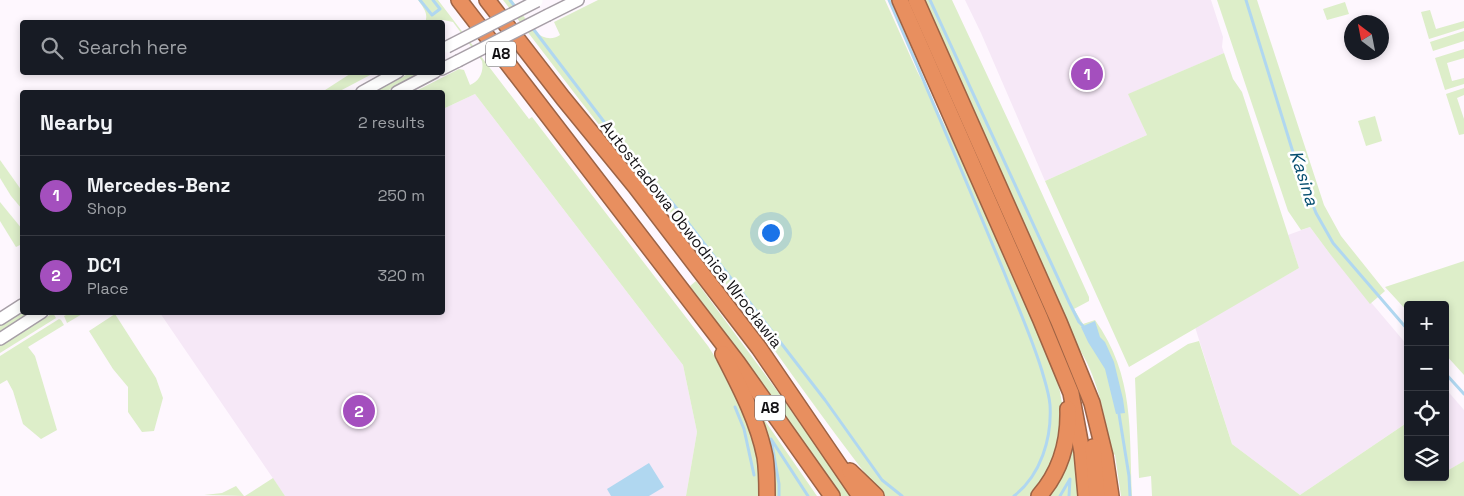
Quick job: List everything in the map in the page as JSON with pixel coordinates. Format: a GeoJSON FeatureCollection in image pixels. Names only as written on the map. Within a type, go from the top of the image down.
{"type":"FeatureCollection","features":[{"type":"Feature","properties":{"kind":"highway","name":"A8"},"geometry":{"type":"LineString","coordinates":[[459,0],[737,362],[832,496]]}},
{"type":"Feature","properties":{"kind":"highway","name":"Autostradowa Obwodnica Wrocławia"},"geometry":{"type":"LineString","coordinates":[[487,0],[563,98],[635,186],[759,348],[860,496]]}},
{"type":"Feature","properties":{"kind":"highway"},"geometry":{"type":"LineString","coordinates":[[900,0],[1071,393],[1084,461],[1086,496]]}},
{"type":"Feature","properties":{"kind":"highway"},"geometry":{"type":"LineString","coordinates":[[916,0],[1051,304],[1092,403],[1105,456],[1111,496]]}},
{"type":"Feature","properties":{"kind":"highway"},"geometry":{"type":"LineString","coordinates":[[706,322],[752,413],[765,458],[767,496]]}},
{"type":"Feature","properties":{"kind":"highway"},"geometry":{"type":"LineString","coordinates":[[1039,496],[1057,470],[1065,448],[1068,432],[1068,408],[1059,363]]}},
{"type":"Feature","properties":{"kind":"highway"},"geometry":{"type":"LineString","coordinates":[[1079,375],[1093,442],[1098,496]]}},
{"type":"Feature","properties":{"kind":"highway"},"geometry":{"type":"LineString","coordinates":[[837,461],[855,474],[876,496]]}},
{"type":"Feature","properties":{"kind":"main road"},"geometry":{"type":"LineString","coordinates":[[445,67],[578,0]]}},
{"type":"Feature","properties":{"kind":"main road"},"geometry":{"type":"LineString","coordinates":[[445,48],[539,1]]}},
{"type":"Feature","properties":{"kind":"main road"},"geometry":{"type":"LineString","coordinates":[[366,90],[393,75]]}},
{"type":"Feature","properties":{"kind":"main road"},"geometry":{"type":"LineString","coordinates":[[401,90],[429,75]]}},
{"type":"Feature","properties":{"kind":"main road"},"geometry":{"type":"LineString","coordinates":[[0,319],[20,306]]}},
{"type":"Feature","properties":{"kind":"main road"},"geometry":{"type":"LineString","coordinates":[[0,339],[37,315]]}},
{"type":"Feature","properties":{"kind":"shaded area"},"geometry":{"type":"Polygon","coordinates":[[[965,0],[1211,0],[1223,37],[1222,47],[1224,53],[1129,94],[1147,135],[1045,181],[965,0]]]}},
{"type":"Feature","properties":{"kind":"shaded area"},"geometry":{"type":"Polygon","coordinates":[[[475,94],[683,365],[697,432],[686,496],[285,496],[161,315],[445,315],[445,108],[475,94]]]}},
{"type":"Feature","properties":{"kind":"shaded area"},"geometry":{"type":"Polygon","coordinates":[[[1310,227],[1330,254],[1404,341],[1404,425],[1300,495],[1232,444],[1195,327],[1299,268],[1288,235],[1310,227]]]}},
{"type":"Feature","properties":{"kind":"shaded area"},"geometry":{"type":"Polygon","coordinates":[[[1449,393],[1464,410],[1464,461],[1449,470],[1449,393]]]}},
{"type":"Feature","properties":{"kind":"green space"},"geometry":{"type":"Polygon","coordinates":[[[418,0],[438,0],[529,119],[532,117],[708,346],[725,373],[752,430],[759,462],[761,496],[686,496],[697,432],[683,365],[475,94],[445,108],[445,90],[418,90],[459,69],[464,70],[470,85],[479,78],[482,68],[482,61],[453,22],[426,20],[426,13],[418,0]]]}},
{"type":"Feature","properties":{"kind":"green space"},"geometry":{"type":"Polygon","coordinates":[[[503,0],[512,0],[535,32],[550,38],[560,35],[554,22],[598,0],[885,0],[917,71],[959,153],[1050,358],[1059,386],[1063,415],[1057,453],[1046,477],[1030,496],[883,496],[700,250],[600,126],[503,0]]]}},
{"type":"Feature","properties":{"kind":"green space"},"geometry":{"type":"Polygon","coordinates":[[[925,0],[952,0],[1089,297],[1089,301],[1074,309],[1083,324],[1095,320],[1108,341],[1117,362],[1123,383],[1130,427],[1132,496],[1121,496],[1115,455],[1112,453],[1101,401],[1092,375],[1081,352],[1079,352],[925,0]]]}},
{"type":"Feature","properties":{"kind":"green space"},"geometry":{"type":"Polygon","coordinates":[[[1217,0],[1257,0],[1324,205],[1341,236],[1385,291],[1370,304],[1310,227],[1301,230],[1288,211],[1217,0]]]}},
{"type":"Feature","properties":{"kind":"green space"},"geometry":{"type":"Polygon","coordinates":[[[1345,2],[1349,14],[1327,20],[1323,9],[1345,2]]]}},
{"type":"Feature","properties":{"kind":"green space"},"geometry":{"type":"Polygon","coordinates":[[[1430,10],[1436,29],[1464,21],[1464,28],[1429,39],[1421,12],[1430,10]]]}},
{"type":"Feature","properties":{"kind":"green space"},"geometry":{"type":"Polygon","coordinates":[[[1464,31],[1464,41],[1433,51],[1430,42],[1464,31]]]}},
{"type":"Feature","properties":{"kind":"green space"},"geometry":{"type":"Polygon","coordinates":[[[1464,49],[1464,58],[1447,63],[1452,81],[1464,78],[1464,84],[1445,90],[1435,58],[1464,49]]]}},
{"type":"Feature","properties":{"kind":"green space"},"geometry":{"type":"Polygon","coordinates":[[[1224,53],[1233,79],[1242,92],[1299,268],[1129,367],[1045,181],[1147,135],[1128,94],[1224,53]]]}},
{"type":"Feature","properties":{"kind":"green space"},"geometry":{"type":"Polygon","coordinates":[[[348,75],[370,75],[342,90],[325,90],[348,75]]]}},
{"type":"Feature","properties":{"kind":"green space"},"geometry":{"type":"Polygon","coordinates":[[[406,75],[418,75],[389,90],[378,90],[406,75]]]}},
{"type":"Feature","properties":{"kind":"green space"},"geometry":{"type":"Polygon","coordinates":[[[1464,88],[1464,95],[1457,98],[1464,119],[1464,134],[1459,135],[1446,94],[1464,88]]]}},
{"type":"Feature","properties":{"kind":"green space"},"geometry":{"type":"Polygon","coordinates":[[[1375,116],[1382,141],[1366,146],[1358,121],[1375,116]]]}},
{"type":"Feature","properties":{"kind":"green space"},"geometry":{"type":"Polygon","coordinates":[[[0,160],[20,188],[20,207],[11,196],[0,178],[0,160]]]}},
{"type":"Feature","properties":{"kind":"green space"},"geometry":{"type":"Polygon","coordinates":[[[0,202],[20,227],[20,245],[16,247],[0,221],[0,202]]]}},
{"type":"Feature","properties":{"kind":"green space"},"geometry":{"type":"Polygon","coordinates":[[[1464,261],[1464,375],[1449,358],[1449,301],[1404,301],[1404,308],[1385,287],[1464,261]]]}},
{"type":"Feature","properties":{"kind":"green space"},"geometry":{"type":"Polygon","coordinates":[[[696,281],[778,392],[851,496],[841,496],[777,404],[690,286],[696,281]]]}},
{"type":"Feature","properties":{"kind":"green space"},"geometry":{"type":"Polygon","coordinates":[[[20,313],[20,315],[28,315],[0,332],[0,326],[20,313]]]}},
{"type":"Feature","properties":{"kind":"green space"},"geometry":{"type":"Polygon","coordinates":[[[50,315],[54,315],[56,318],[0,353],[0,346],[50,315]]]}},
{"type":"Feature","properties":{"kind":"green space"},"geometry":{"type":"Polygon","coordinates":[[[66,315],[81,315],[67,323],[64,316],[66,315]]]}},
{"type":"Feature","properties":{"kind":"green space"},"geometry":{"type":"Polygon","coordinates":[[[116,315],[156,378],[163,398],[154,431],[142,432],[128,412],[128,387],[113,369],[89,331],[116,315]]]}},
{"type":"Feature","properties":{"kind":"green space"},"geometry":{"type":"Polygon","coordinates":[[[59,319],[64,325],[28,347],[35,356],[57,430],[41,439],[23,424],[13,391],[7,380],[0,384],[0,356],[59,319]]]}},
{"type":"Feature","properties":{"kind":"green space"},"geometry":{"type":"Polygon","coordinates":[[[1199,341],[1232,444],[1300,495],[1404,425],[1404,481],[1449,481],[1449,470],[1464,461],[1464,496],[1152,496],[1151,476],[1139,478],[1135,378],[1188,344],[1199,341]]]}},
{"type":"Feature","properties":{"kind":"green space"},"geometry":{"type":"Polygon","coordinates":[[[761,415],[817,496],[773,496],[771,462],[761,415]]]}},
{"type":"Feature","properties":{"kind":"green space"},"geometry":{"type":"Polygon","coordinates":[[[1073,442],[1075,442],[1081,496],[1048,496],[1064,471],[1073,442]]]}},
{"type":"Feature","properties":{"kind":"green space"},"geometry":{"type":"Polygon","coordinates":[[[273,478],[285,496],[245,496],[273,478]]]}},
{"type":"Feature","properties":{"kind":"green space"},"geometry":{"type":"Polygon","coordinates":[[[236,486],[244,496],[204,495],[222,493],[236,486]]]}},
{"type":"Feature","properties":{"kind":"water"},"geometry":{"type":"Polygon","coordinates":[[[1095,321],[1100,337],[1105,342],[1114,362],[1125,413],[1116,414],[1105,369],[1081,327],[1095,321]]]}},
{"type":"Feature","properties":{"kind":"water"},"geometry":{"type":"Polygon","coordinates":[[[649,463],[664,487],[649,496],[611,496],[607,489],[649,463]]]}},
{"type":"Feature","properties":{"kind":"waterway"},"geometry":{"type":"LineString","coordinates":[[420,0],[432,15],[440,9],[433,0]]}},
{"type":"Feature","properties":{"kind":"waterway"},"geometry":{"type":"LineString","coordinates":[[510,0],[516,8]]}},
{"type":"Feature","properties":{"kind":"waterway"},"geometry":{"type":"LineString","coordinates":[[889,0],[1024,322],[1048,392],[1050,418],[1047,443],[1038,467],[1031,478],[1014,496]]}},
{"type":"Feature","properties":{"kind":"waterway"},"geometry":{"type":"LineString","coordinates":[[930,0],[1069,302],[1083,326]]}},
{"type":"Feature","properties":{"kind":"waterway","name":"Kasina"},"geometry":{"type":"LineString","coordinates":[[1246,0],[1296,162],[1316,213],[1333,243],[1404,325]]}},
{"type":"Feature","properties":{"kind":"waterway"},"geometry":{"type":"LineString","coordinates":[[531,26],[605,123],[679,211],[825,400],[882,480],[902,496]]}},
{"type":"Feature","properties":{"kind":"waterway","name":"Kasina"},"geometry":{"type":"LineString","coordinates":[[1449,377],[1464,394]]}},
{"type":"Feature","properties":{"kind":"waterway"},"geometry":{"type":"LineString","coordinates":[[735,407],[744,429],[754,475]]}},
{"type":"Feature","properties":{"kind":"waterway"},"geometry":{"type":"LineString","coordinates":[[1119,414],[1129,476],[1130,496]]}},
{"type":"Feature","properties":{"kind":"waterway"},"geometry":{"type":"LineString","coordinates":[[779,496],[779,484],[771,439],[808,496]]}},
{"type":"Feature","properties":{"kind":"waterway"},"geometry":{"type":"LineString","coordinates":[[1060,496],[1070,479],[1069,496]]}},
{"type":"Feature","properties":{"kind":"place","name":"Mercedes-Benz"},"geometry":{"type":"Point","coordinates":[1087,74]}},
{"type":"Feature","properties":{"kind":"place","name":"DC1"},"geometry":{"type":"Point","coordinates":[359,411]}}]}
